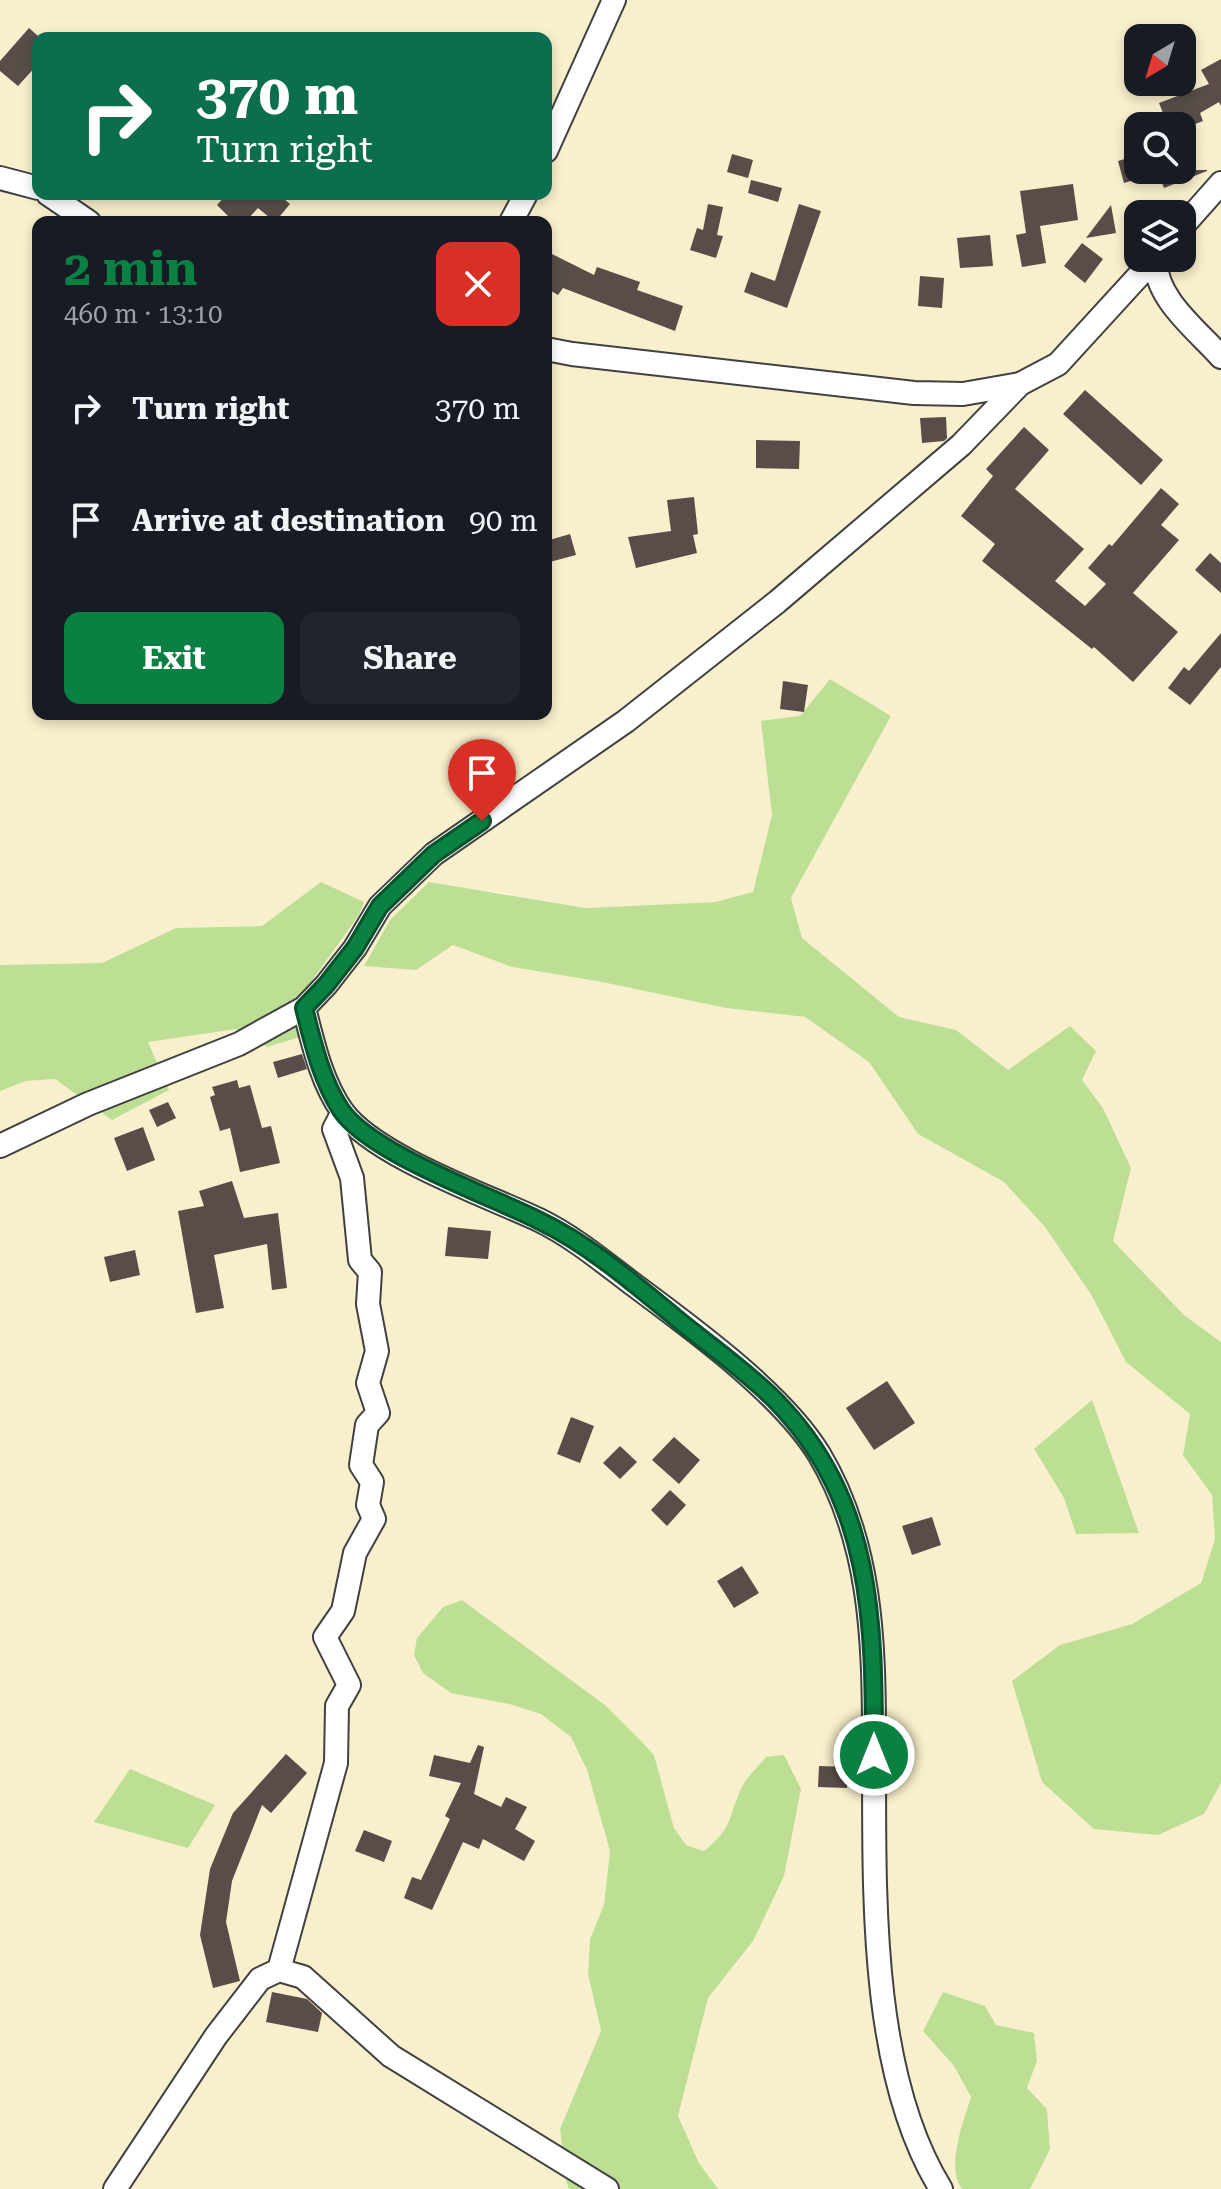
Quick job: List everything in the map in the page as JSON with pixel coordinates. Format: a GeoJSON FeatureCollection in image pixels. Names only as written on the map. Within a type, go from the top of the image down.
{"type":"FeatureCollection","features":[{"type":"Feature","properties":{"kind":"street"},"geometry":{"type":"LineString","coordinates":[[552,138],[614,0]]}},
{"type":"Feature","properties":{"kind":"street"},"geometry":{"type":"LineString","coordinates":[[0,178],[32,186]]}},
{"type":"Feature","properties":{"kind":"street"},"geometry":{"type":"LineString","coordinates":[[1196,211],[1221,183]]}},
{"type":"Feature","properties":{"kind":"street"},"geometry":{"type":"LineString","coordinates":[[57,200],[80,216]]}},
{"type":"Feature","properties":{"kind":"street"},"geometry":{"type":"LineString","coordinates":[[552,350],[914,393],[963,394],[1020,384],[1058,364],[1143,272]]}},
{"type":"Feature","properties":{"kind":"street"},"geometry":{"type":"LineString","coordinates":[[1155,272],[1164,292],[1221,357]]}},
{"type":"Feature","properties":{"kind":"street"},"geometry":{"type":"LineString","coordinates":[[0,1146],[88,1104],[239,1044],[304,1008],[355,948],[380,906],[434,854],[626,721],[777,602],[961,445],[1020,384]]}},
{"type":"Feature","properties":{"kind":"street"},"geometry":{"type":"LineString","coordinates":[[304,1008],[322,1072],[343,1112],[368,1134],[400,1154],[542,1221],[658,1303],[775,1401],[816,1450],[838,1488],[852,1527],[867,1587],[874,1651],[877,1904],[881,1979],[891,2052],[926,2165],[941,2189]]}},
{"type":"Feature","properties":{"kind":"street"},"geometry":{"type":"LineString","coordinates":[[279,1970],[336,1763],[337,1706],[349,1685],[325,1637],[343,1611],[355,1553],[374,1519],[368,1505],[372,1482],[361,1465],[367,1425],[378,1413],[368,1383],[377,1351],[368,1304],[370,1272],[360,1260],[352,1178],[334,1129],[343,1112]]}},
{"type":"Feature","properties":{"kind":"street"},"geometry":{"type":"LineString","coordinates":[[115,2189],[216,2036],[260,1979],[279,1970],[303,1977],[391,2056],[607,2189]]}},
{"type":"Feature","properties":{"kind":"shaded area"},"geometry":{"type":"Polygon","coordinates":[[[0,0],[1221,0],[1221,1342],[1184,1315],[1112,1241],[1131,1168],[1103,1108],[1082,1080],[1095,1051],[1070,1026],[1009,1071],[956,1030],[899,1017],[802,938],[791,898],[891,716],[830,679],[800,716],[762,722],[772,815],[753,892],[715,902],[586,908],[490,891],[416,970],[453,944],[512,967],[726,1008],[805,1017],[869,1062],[918,1134],[1004,1182],[1045,1227],[1092,1296],[1126,1362],[1190,1414],[1183,1455],[1212,1495],[1215,1539],[1201,1583],[1132,1624],[1060,1645],[1204,1814],[1221,1783],[1221,2189],[1030,2189],[1050,2148],[1047,2109],[1027,2088],[1037,2061],[923,2031],[954,2066],[971,2097],[956,2147],[958,2183],[962,2189],[718,2189],[699,2163],[678,2116],[708,1998],[753,1941],[743,1786],[731,1822],[719,1839],[704,1851],[686,1845],[674,1828],[654,1755],[605,1705],[462,1600],[443,1607],[417,1638],[509,1704],[541,1714],[571,1737],[587,1770],[610,1851],[604,1905],[590,1939],[588,1974],[601,2031],[560,2129],[569,2189],[0,2189],[0,1091],[26,1081],[55,1079],[112,1120],[147,1042],[237,1029],[266,1047],[359,915],[321,882],[262,926],[176,928],[102,963],[0,965],[0,0]],[[1092,1401],[1034,1450],[1064,1498],[1076,1534],[1092,1401]]]}},
{"type":"Feature","properties":{"kind":"green space"},"geometry":{"type":"Polygon","coordinates":[[[830,679],[891,716],[791,898],[802,938],[899,1017],[956,1030],[1008,1070],[1070,1026],[1096,1051],[1082,1080],[1103,1108],[1131,1168],[1113,1241],[1184,1315],[1221,1342],[1221,1783],[1204,1814],[1158,1835],[1094,1829],[1042,1782],[1012,1681],[1060,1645],[1132,1624],[1201,1583],[1215,1539],[1212,1495],[1183,1455],[1190,1414],[1126,1362],[1092,1296],[1045,1227],[1004,1182],[918,1134],[869,1062],[805,1017],[726,1008],[512,967],[453,945],[416,970],[364,966],[390,920],[429,882],[586,908],[715,902],[753,892],[772,815],[761,721],[800,716],[830,679]]]}},
{"type":"Feature","properties":{"kind":"green space"},"geometry":{"type":"Polygon","coordinates":[[[321,882],[364,902],[359,915],[304,992],[300,1037],[267,1047],[237,1029],[148,1042],[169,1090],[112,1120],[55,1079],[26,1081],[0,1091],[0,965],[102,963],[176,928],[262,926],[321,882]]]}},
{"type":"Feature","properties":{"kind":"green space"},"geometry":{"type":"Polygon","coordinates":[[[1092,1400],[1139,1533],[1076,1534],[1064,1498],[1034,1449],[1092,1400]]]}},
{"type":"Feature","properties":{"kind":"green space"},"geometry":{"type":"Polygon","coordinates":[[[462,1600],[605,1705],[654,1755],[674,1828],[686,1845],[704,1851],[721,1835],[744,1783],[766,1757],[784,1755],[801,1789],[784,1876],[753,1941],[708,1998],[678,2116],[699,2163],[718,2189],[569,2189],[560,2129],[601,2031],[588,1974],[590,1939],[604,1905],[610,1851],[587,1770],[571,1737],[541,1714],[509,1704],[451,1693],[423,1673],[414,1655],[417,1638],[443,1607],[462,1600]]]}},
{"type":"Feature","properties":{"kind":"green space"},"geometry":{"type":"Polygon","coordinates":[[[130,1769],[215,1805],[188,1848],[94,1822],[130,1769]]]}},
{"type":"Feature","properties":{"kind":"green space"},"geometry":{"type":"Polygon","coordinates":[[[943,1992],[985,2006],[996,2025],[1034,2033],[1037,2061],[1027,2088],[1047,2109],[1050,2149],[1030,2189],[962,2189],[957,2180],[958,2143],[971,2097],[954,2066],[923,2031],[943,1992]]]}},
{"type":"Feature","properties":{"kind":"building"},"geometry":{"type":"Polygon","coordinates":[[[29,28],[34,32],[32,71],[18,86],[0,71],[0,61],[29,28]]]}},
{"type":"Feature","properties":{"kind":"building"},"geometry":{"type":"Polygon","coordinates":[[[1221,59],[1221,106],[1219,102],[1200,113],[1203,121],[1196,124],[1196,112],[1163,112],[1159,103],[1177,96],[1196,96],[1196,89],[1209,84],[1201,70],[1221,59]]]}},
{"type":"Feature","properties":{"kind":"building"},"geometry":{"type":"Polygon","coordinates":[[[732,154],[753,160],[748,178],[727,172],[732,154]]]}},
{"type":"Feature","properties":{"kind":"building"},"geometry":{"type":"Polygon","coordinates":[[[1124,159],[1124,183],[1118,161],[1124,159]]]}},
{"type":"Feature","properties":{"kind":"building"},"geometry":{"type":"Polygon","coordinates":[[[751,180],[782,188],[778,202],[748,193],[751,180]]]}},
{"type":"Feature","properties":{"kind":"building"},"geometry":{"type":"Polygon","coordinates":[[[1073,184],[1078,220],[1040,226],[1046,263],[1022,267],[1016,235],[1026,233],[1020,191],[1073,184]]]}},
{"type":"Feature","properties":{"kind":"building"},"geometry":{"type":"Polygon","coordinates":[[[222,200],[285,200],[290,204],[280,216],[268,216],[258,208],[251,216],[228,216],[217,205],[222,200]]]}},
{"type":"Feature","properties":{"kind":"building"},"geometry":{"type":"Polygon","coordinates":[[[708,204],[723,207],[717,235],[723,236],[716,258],[690,250],[697,228],[703,230],[708,204]]]}},
{"type":"Feature","properties":{"kind":"building"},"geometry":{"type":"Polygon","coordinates":[[[799,204],[821,211],[787,308],[744,292],[751,272],[775,281],[799,204]]]}},
{"type":"Feature","properties":{"kind":"building"},"geometry":{"type":"Polygon","coordinates":[[[1111,205],[1116,233],[1086,238],[1111,205]]]}},
{"type":"Feature","properties":{"kind":"building"},"geometry":{"type":"Polygon","coordinates":[[[990,235],[993,266],[960,268],[957,238],[990,235]]]}},
{"type":"Feature","properties":{"kind":"building"},"geometry":{"type":"Polygon","coordinates":[[[1082,243],[1103,259],[1085,283],[1064,266],[1082,243]]]}},
{"type":"Feature","properties":{"kind":"building"},"geometry":{"type":"Polygon","coordinates":[[[552,254],[594,275],[597,267],[640,282],[637,290],[683,306],[675,331],[563,288],[558,295],[552,292],[552,254]]]}},
{"type":"Feature","properties":{"kind":"building"},"geometry":{"type":"Polygon","coordinates":[[[920,276],[944,278],[942,308],[918,306],[920,276]]]}},
{"type":"Feature","properties":{"kind":"building"},"geometry":{"type":"Polygon","coordinates":[[[1085,390],[1163,460],[1141,485],[1063,414],[1085,390]]]}},
{"type":"Feature","properties":{"kind":"building"},"geometry":{"type":"Polygon","coordinates":[[[946,417],[947,438],[922,443],[920,418],[946,417]]]}},
{"type":"Feature","properties":{"kind":"building"},"geometry":{"type":"Polygon","coordinates":[[[1024,427],[1049,450],[1015,489],[1084,549],[1055,581],[1085,606],[1106,584],[1088,568],[1109,544],[1112,546],[1161,488],[1179,504],[1161,525],[1179,540],[1133,593],[1178,632],[1133,682],[1094,647],[1092,649],[982,561],[995,544],[961,516],[993,476],[986,469],[1024,427]]]}},
{"type":"Feature","properties":{"kind":"building"},"geometry":{"type":"Polygon","coordinates":[[[756,440],[800,441],[799,469],[756,468],[756,440]]]}},
{"type":"Feature","properties":{"kind":"building"},"geometry":{"type":"Polygon","coordinates":[[[694,497],[698,534],[693,535],[697,553],[636,568],[628,537],[671,531],[667,500],[694,497]]]}},
{"type":"Feature","properties":{"kind":"building"},"geometry":{"type":"Polygon","coordinates":[[[570,534],[576,555],[552,561],[552,539],[570,534]]]}},
{"type":"Feature","properties":{"kind":"building"},"geometry":{"type":"Polygon","coordinates":[[[1210,553],[1221,563],[1221,593],[1195,570],[1210,553]]]}},
{"type":"Feature","properties":{"kind":"building"},"geometry":{"type":"Polygon","coordinates":[[[1221,633],[1221,667],[1190,705],[1168,688],[1184,667],[1189,671],[1221,633]]]}},
{"type":"Feature","properties":{"kind":"building"},"geometry":{"type":"Polygon","coordinates":[[[783,681],[808,685],[804,712],[780,709],[783,681]]]}},
{"type":"Feature","properties":{"kind":"building"},"geometry":{"type":"Polygon","coordinates":[[[302,1054],[307,1069],[278,1078],[273,1062],[302,1054]]]}},
{"type":"Feature","properties":{"kind":"building"},"geometry":{"type":"Polygon","coordinates":[[[237,1080],[239,1088],[250,1085],[262,1128],[271,1126],[280,1163],[240,1172],[230,1128],[220,1131],[210,1097],[215,1095],[212,1087],[237,1080]]]}},
{"type":"Feature","properties":{"kind":"building"},"geometry":{"type":"Polygon","coordinates":[[[168,1102],[176,1118],[157,1127],[149,1110],[168,1102]]]}},
{"type":"Feature","properties":{"kind":"building"},"geometry":{"type":"Polygon","coordinates":[[[143,1127],[155,1160],[127,1171],[114,1138],[143,1127]]]}},
{"type":"Feature","properties":{"kind":"building"},"geometry":{"type":"Polygon","coordinates":[[[232,1181],[244,1218],[278,1213],[287,1288],[272,1290],[267,1244],[214,1255],[224,1308],[196,1313],[178,1211],[204,1206],[199,1191],[232,1181]]]}},
{"type":"Feature","properties":{"kind":"building"},"geometry":{"type":"Polygon","coordinates":[[[448,1227],[491,1231],[488,1259],[445,1256],[448,1227]]]}},
{"type":"Feature","properties":{"kind":"building"},"geometry":{"type":"Polygon","coordinates":[[[135,1250],[140,1275],[110,1282],[104,1257],[135,1250]]]}},
{"type":"Feature","properties":{"kind":"building"},"geometry":{"type":"Polygon","coordinates":[[[887,1381],[915,1423],[874,1450],[846,1408],[887,1381]]]}},
{"type":"Feature","properties":{"kind":"building"},"geometry":{"type":"Polygon","coordinates":[[[571,1417],[594,1426],[580,1463],[557,1454],[571,1417]]]}},
{"type":"Feature","properties":{"kind":"building"},"geometry":{"type":"Polygon","coordinates":[[[674,1437],[700,1460],[679,1484],[652,1460],[674,1437]]]}},
{"type":"Feature","properties":{"kind":"building"},"geometry":{"type":"Polygon","coordinates":[[[620,1446],[637,1462],[620,1479],[603,1463],[620,1446]]]}},
{"type":"Feature","properties":{"kind":"building"},"geometry":{"type":"Polygon","coordinates":[[[670,1490],[686,1505],[667,1526],[651,1510],[670,1490]]]}},
{"type":"Feature","properties":{"kind":"building"},"geometry":{"type":"Polygon","coordinates":[[[932,1517],[941,1545],[912,1555],[902,1526],[932,1517]]]}},
{"type":"Feature","properties":{"kind":"building"},"geometry":{"type":"Polygon","coordinates":[[[742,1566],[759,1593],[734,1608],[717,1581],[742,1566]]]}},
{"type":"Feature","properties":{"kind":"building"},"geometry":{"type":"Polygon","coordinates":[[[478,1745],[484,1747],[474,1794],[501,1807],[506,1797],[527,1807],[515,1829],[535,1841],[524,1861],[483,1839],[479,1849],[463,1842],[432,1910],[404,1898],[412,1877],[421,1880],[450,1819],[445,1816],[461,1783],[429,1776],[434,1755],[470,1763],[478,1745]]]}},
{"type":"Feature","properties":{"kind":"building"},"geometry":{"type":"Polygon","coordinates":[[[286,1754],[307,1773],[271,1813],[262,1805],[232,1881],[226,1922],[240,1981],[213,1988],[200,1935],[210,1869],[233,1813],[286,1754]]]}},
{"type":"Feature","properties":{"kind":"building"},"geometry":{"type":"Polygon","coordinates":[[[819,1766],[848,1767],[847,1788],[818,1787],[819,1766]]]}},
{"type":"Feature","properties":{"kind":"building"},"geometry":{"type":"Polygon","coordinates":[[[364,1830],[392,1841],[384,1862],[355,1851],[364,1830]]]}},
{"type":"Feature","properties":{"kind":"building"},"geometry":{"type":"Polygon","coordinates":[[[272,1992],[307,1999],[322,2013],[318,2032],[266,2022],[272,1992]]]}},
{"type":"Feature","properties":{"kind":"route"},"geometry":{"type":"LineString","coordinates":[[482,821],[434,854],[380,906],[355,948],[304,1008],[322,1072],[343,1112],[368,1134],[459,1184],[542,1221],[585,1249],[720,1353],[775,1401],[816,1450],[838,1488],[852,1527],[867,1587],[874,1651],[874,1755]]}}]}
